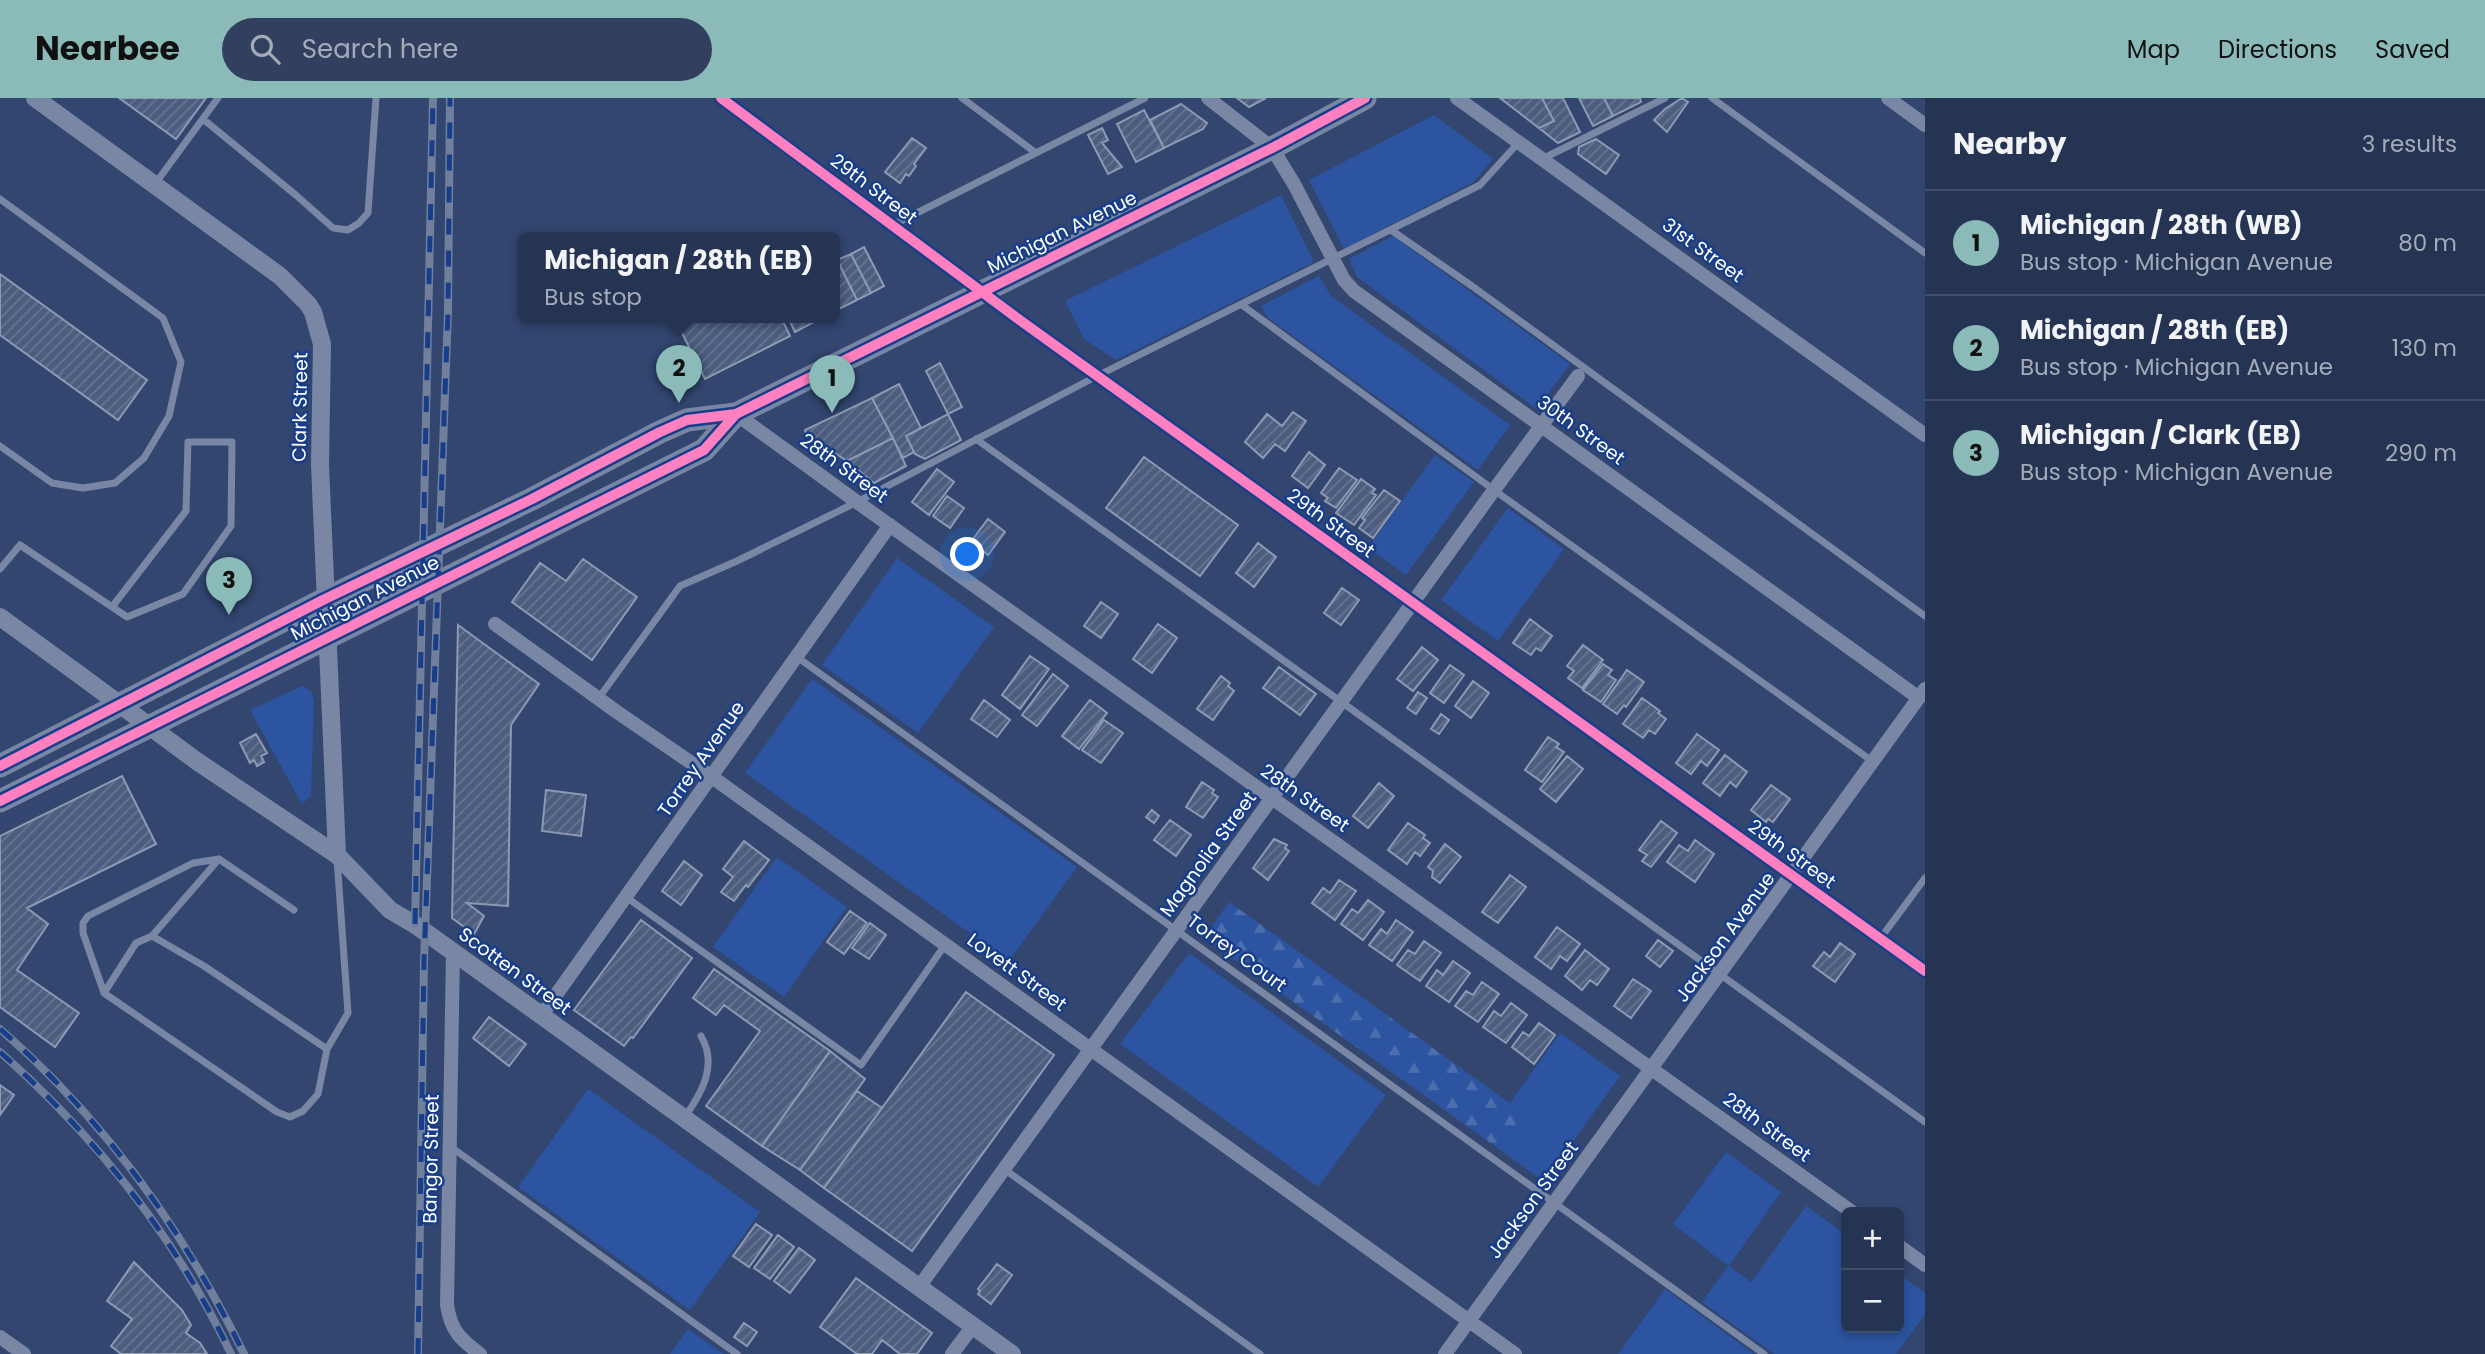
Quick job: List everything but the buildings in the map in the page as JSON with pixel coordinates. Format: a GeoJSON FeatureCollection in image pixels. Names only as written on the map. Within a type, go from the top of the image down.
{"type":"FeatureCollection","features":[{"type":"Feature","properties":{"kind":"main road","name":"Michigan Avenue"},"geometry":{"type":"LineString","coordinates":[[0,766],[325,599],[532,499],[687,420],[736,414],[1272,148],[1366,98]]}},
{"type":"Feature","properties":{"kind":"main road","name":"Michigan Avenue"},"geometry":{"type":"LineString","coordinates":[[0,801],[328,635],[704,450],[736,414]]}},
{"type":"Feature","properties":{"kind":"street","name":"Clark Street"},"geometry":{"type":"LineString","coordinates":[[35,98],[280,276],[313,312],[321,344],[320,465],[337,855]]}},
{"type":"Feature","properties":{"kind":"street","name":"29th Street"},"geometry":{"type":"LineString","coordinates":[[721,98],[1097,376],[1925,971]]}},
{"type":"Feature","properties":{"kind":"street"},"geometry":{"type":"LineString","coordinates":[[1208,98],[1272,148]]}},
{"type":"Feature","properties":{"kind":"street","name":"31st Street"},"geometry":{"type":"LineString","coordinates":[[1457,98],[1544,158],[1925,435]]}},
{"type":"Feature","properties":{"kind":"street"},"geometry":{"type":"LineString","coordinates":[[1888,98],[1925,125]]}},
{"type":"Feature","properties":{"kind":"street","name":"30th Street"},"geometry":{"type":"LineString","coordinates":[[1272,148],[1344,280],[1353,290],[1922,694]]}},
{"type":"Feature","properties":{"kind":"street","name":"Magnolia Street"},"geometry":{"type":"LineString","coordinates":[[919,1287],[1578,376]]}},
{"type":"Feature","properties":{"kind":"street","name":"28th Street"},"geometry":{"type":"LineString","coordinates":[[736,414],[1845,1207]]}},
{"type":"Feature","properties":{"kind":"street","name":"Torrey Avenue"},"geometry":{"type":"LineString","coordinates":[[541,1016],[890,525]]}},
{"type":"Feature","properties":{"kind":"street","name":"Scotten Street"},"geometry":{"type":"LineString","coordinates":[[0,619],[198,762],[337,855],[390,910],[1012,1354]]}},
{"type":"Feature","properties":{"kind":"street","name":"Lovett Street"},"geometry":{"type":"LineString","coordinates":[[495,624],[1515,1354]]}},
{"type":"Feature","properties":{"kind":"street","name":"Jackson Avenue"},"geometry":{"type":"LineString","coordinates":[[1652,1068],[1922,694]]}},
{"type":"Feature","properties":{"kind":"street","name":"Bangor Street"},"geometry":{"type":"LineString","coordinates":[[453,953],[449,1315],[460,1340],[480,1354]]}},
{"type":"Feature","properties":{"kind":"street","name":"Jackson Street"},"geometry":{"type":"LineString","coordinates":[[1446,1354],[1652,1068]]}},
{"type":"Feature","properties":{"kind":"street"},"geometry":{"type":"LineString","coordinates":[[1904,1250],[1925,1265]]}},
{"type":"Feature","properties":{"kind":"street"},"geometry":{"type":"LineString","coordinates":[[952,1354],[973,1326]]}},
{"type":"Feature","properties":{"kind":"street"},"geometry":{"type":"LineString","coordinates":[[0,1336],[23,1354]]}},
{"type":"Feature","properties":{"kind":"lane"},"geometry":{"type":"LineString","coordinates":[[155,185],[218,98]]}},
{"type":"Feature","properties":{"kind":"lane"},"geometry":{"type":"LineString","coordinates":[[203,119],[297,195],[333,228],[348,230],[368,214],[376,98]]}},
{"type":"Feature","properties":{"kind":"lane"},"geometry":{"type":"LineString","coordinates":[[962,98],[1036,153]]}},
{"type":"Feature","properties":{"kind":"lane"},"geometry":{"type":"LineString","coordinates":[[893,225],[1145,98]]}},
{"type":"Feature","properties":{"kind":"lane"},"geometry":{"type":"LineString","coordinates":[[1544,158],[1665,98]]}},
{"type":"Feature","properties":{"kind":"lane"},"geometry":{"type":"LineString","coordinates":[[1712,98],[1925,253]]}},
{"type":"Feature","properties":{"kind":"lane"},"geometry":{"type":"LineString","coordinates":[[598,699],[680,586],[737,562],[857,502],[1097,376],[1480,185],[1519,141]]}},
{"type":"Feature","properties":{"kind":"lane"},"geometry":{"type":"LineString","coordinates":[[0,199],[163,317],[181,362],[169,416],[144,458],[115,483],[83,488],[52,483],[0,446]]}},
{"type":"Feature","properties":{"kind":"lane"},"geometry":{"type":"LineString","coordinates":[[1391,230],[1925,616]]}},
{"type":"Feature","properties":{"kind":"lane"},"geometry":{"type":"LineString","coordinates":[[1242,304],[1494,490],[1873,762]]}},
{"type":"Feature","properties":{"kind":"lane"},"geometry":{"type":"LineString","coordinates":[[976,439],[1925,1122]]}},
{"type":"Feature","properties":{"kind":"lane"},"geometry":{"type":"LineString","coordinates":[[0,569],[20,545],[112,607],[127,617],[183,594],[231,526],[232,442],[188,442],[186,511],[112,607]]}},
{"type":"Feature","properties":{"kind":"lane","name":"Torrey Court"},"geometry":{"type":"LineString","coordinates":[[797,657],[1764,1354]]}},
{"type":"Feature","properties":{"kind":"lane"},"geometry":{"type":"LineString","coordinates":[[294,910],[219,859],[193,863],[88,916],[83,923],[83,933],[104,993],[278,1112],[290,1117],[303,1111],[318,1094],[327,1049],[348,1013],[337,855]]}},
{"type":"Feature","properties":{"kind":"lane"},"geometry":{"type":"LineString","coordinates":[[104,993],[136,943],[152,936],[219,859]]}},
{"type":"Feature","properties":{"kind":"lane"},"geometry":{"type":"LineString","coordinates":[[1880,939],[1925,878]]}},
{"type":"Feature","properties":{"kind":"lane"},"geometry":{"type":"LineString","coordinates":[[626,897],[861,1065],[945,945]]}},
{"type":"Feature","properties":{"kind":"lane"},"geometry":{"type":"LineString","coordinates":[[152,936],[204,966],[327,1049]]}},
{"type":"Feature","properties":{"kind":"lane"},"geometry":{"type":"LineString","coordinates":[[684,1118],[697,1099],[710,1063],[708,1047],[701,1036]]}},
{"type":"Feature","properties":{"kind":"lane"},"geometry":{"type":"LineString","coordinates":[[450,1147],[737,1354]]}},
{"type":"Feature","properties":{"kind":"lane"},"geometry":{"type":"LineString","coordinates":[[1004,1169],[1260,1354]]}},
{"type":"Feature","properties":{"kind":"green space"},"geometry":{"type":"Polygon","coordinates":[[[1434,115],[1493,159],[1473,182],[1344,249],[1309,180],[1434,115]]]}},
{"type":"Feature","properties":{"kind":"green space"},"geometry":{"type":"Polygon","coordinates":[[[1281,195],[1314,262],[1116,360],[1084,339],[1065,301],[1281,195]]]}},
{"type":"Feature","properties":{"kind":"green space"},"geometry":{"type":"Polygon","coordinates":[[[1393,236],[1570,364],[1537,409],[1357,277],[1349,259],[1393,236]]]}},
{"type":"Feature","properties":{"kind":"green space"},"geometry":{"type":"Polygon","coordinates":[[[1319,276],[1331,296],[1510,425],[1478,470],[1268,318],[1261,306],[1319,276]]]}},
{"type":"Feature","properties":{"kind":"green space"},"geometry":{"type":"Polygon","coordinates":[[[1435,455],[1474,482],[1406,575],[1368,548],[1435,455]]]}},
{"type":"Feature","properties":{"kind":"green space"},"geometry":{"type":"Polygon","coordinates":[[[1508,508],[1564,549],[1498,641],[1441,600],[1508,508]]]}},
{"type":"Feature","properties":{"kind":"green space"},"geometry":{"type":"Polygon","coordinates":[[[897,558],[994,627],[918,733],[822,665],[897,558]]]}},
{"type":"Feature","properties":{"kind":"green space"},"geometry":{"type":"Polygon","coordinates":[[[812,679],[1077,867],[1009,961],[745,773],[812,679]]]}},
{"type":"Feature","properties":{"kind":"green space"},"geometry":{"type":"Polygon","coordinates":[[[302,686],[311,691],[314,701],[311,796],[302,804],[250,710],[302,686]]]}},
{"type":"Feature","properties":{"kind":"green space"},"geometry":{"type":"Polygon","coordinates":[[[777,857],[847,907],[784,997],[713,947],[777,857]]]}},
{"type":"Feature","properties":{"kind":"green space"},"geometry":{"type":"Polygon","coordinates":[[[1229,902],[1532,1119],[1506,1154],[1204,938],[1229,902]]]}},
{"type":"Feature","properties":{"kind":"green space"},"geometry":{"type":"Polygon","coordinates":[[[1189,953],[1386,1095],[1318,1187],[1120,1044],[1189,953]]]}},
{"type":"Feature","properties":{"kind":"green space"},"geometry":{"type":"Polygon","coordinates":[[[1560,1033],[1620,1076],[1544,1182],[1506,1154],[1531,1119],[1510,1103],[1560,1033]]]}},
{"type":"Feature","properties":{"kind":"green space"},"geometry":{"type":"Polygon","coordinates":[[[588,1089],[760,1212],[690,1310],[518,1187],[588,1089]]]}},
{"type":"Feature","properties":{"kind":"green space"},"geometry":{"type":"Polygon","coordinates":[[[1726,1152],[1781,1192],[1729,1266],[1751,1282],[1806,1206],[1841,1231],[1841,1333],[1904,1333],[1904,1278],[1925,1293],[1925,1314],[1896,1354],[1774,1354],[1702,1302],[1728,1266],[1673,1224],[1726,1152]]]}},
{"type":"Feature","properties":{"kind":"green space"},"geometry":{"type":"Polygon","coordinates":[[[1665,1289],[1754,1354],[1618,1354],[1665,1289]]]}},
{"type":"Feature","properties":{"kind":"green space"},"geometry":{"type":"Polygon","coordinates":[[[688,1329],[723,1354],[670,1354],[688,1329]]]}},
{"type":"Feature","properties":{"kind":"railway"},"geometry":{"type":"LineString","coordinates":[[415,924],[433,98]]}},
{"type":"Feature","properties":{"kind":"railway"},"geometry":{"type":"LineString","coordinates":[[418,1354],[424,961],[448,312],[450,98]]}},
{"type":"Feature","properties":{"kind":"railway"},"geometry":{"type":"LineString","coordinates":[[0,1029],[74,1100],[138,1179],[195,1264],[244,1354]]}},
{"type":"Feature","properties":{"kind":"railway"},"geometry":{"type":"LineString","coordinates":[[0,1052],[68,1118],[130,1191],[185,1270],[231,1354]]}},
{"type":"Feature","properties":{"kind":"cycle path"},"geometry":{"type":"LineString","coordinates":[[721,98],[1021,321],[1925,971]]}},
{"type":"Feature","properties":{"kind":"cycle path"},"geometry":{"type":"LineString","coordinates":[[0,766],[325,599],[532,499],[660,432],[687,420],[736,414],[1272,148],[1365,98]]}},
{"type":"Feature","properties":{"kind":"cycle path"},"geometry":{"type":"LineString","coordinates":[[0,801],[704,450],[736,414]]}},
{"type":"Feature","properties":{"kind":"place","name":"Michigan / 28th (EB)"},"geometry":{"type":"Point","coordinates":[679,403]}},
{"type":"Feature","properties":{"kind":"place","name":"Michigan / 28th (WB)"},"geometry":{"type":"Point","coordinates":[832,413]}},
{"type":"Feature","properties":{"kind":"place","name":"Michigan / Clark (EB)"},"geometry":{"type":"Point","coordinates":[229,615]}}]}
